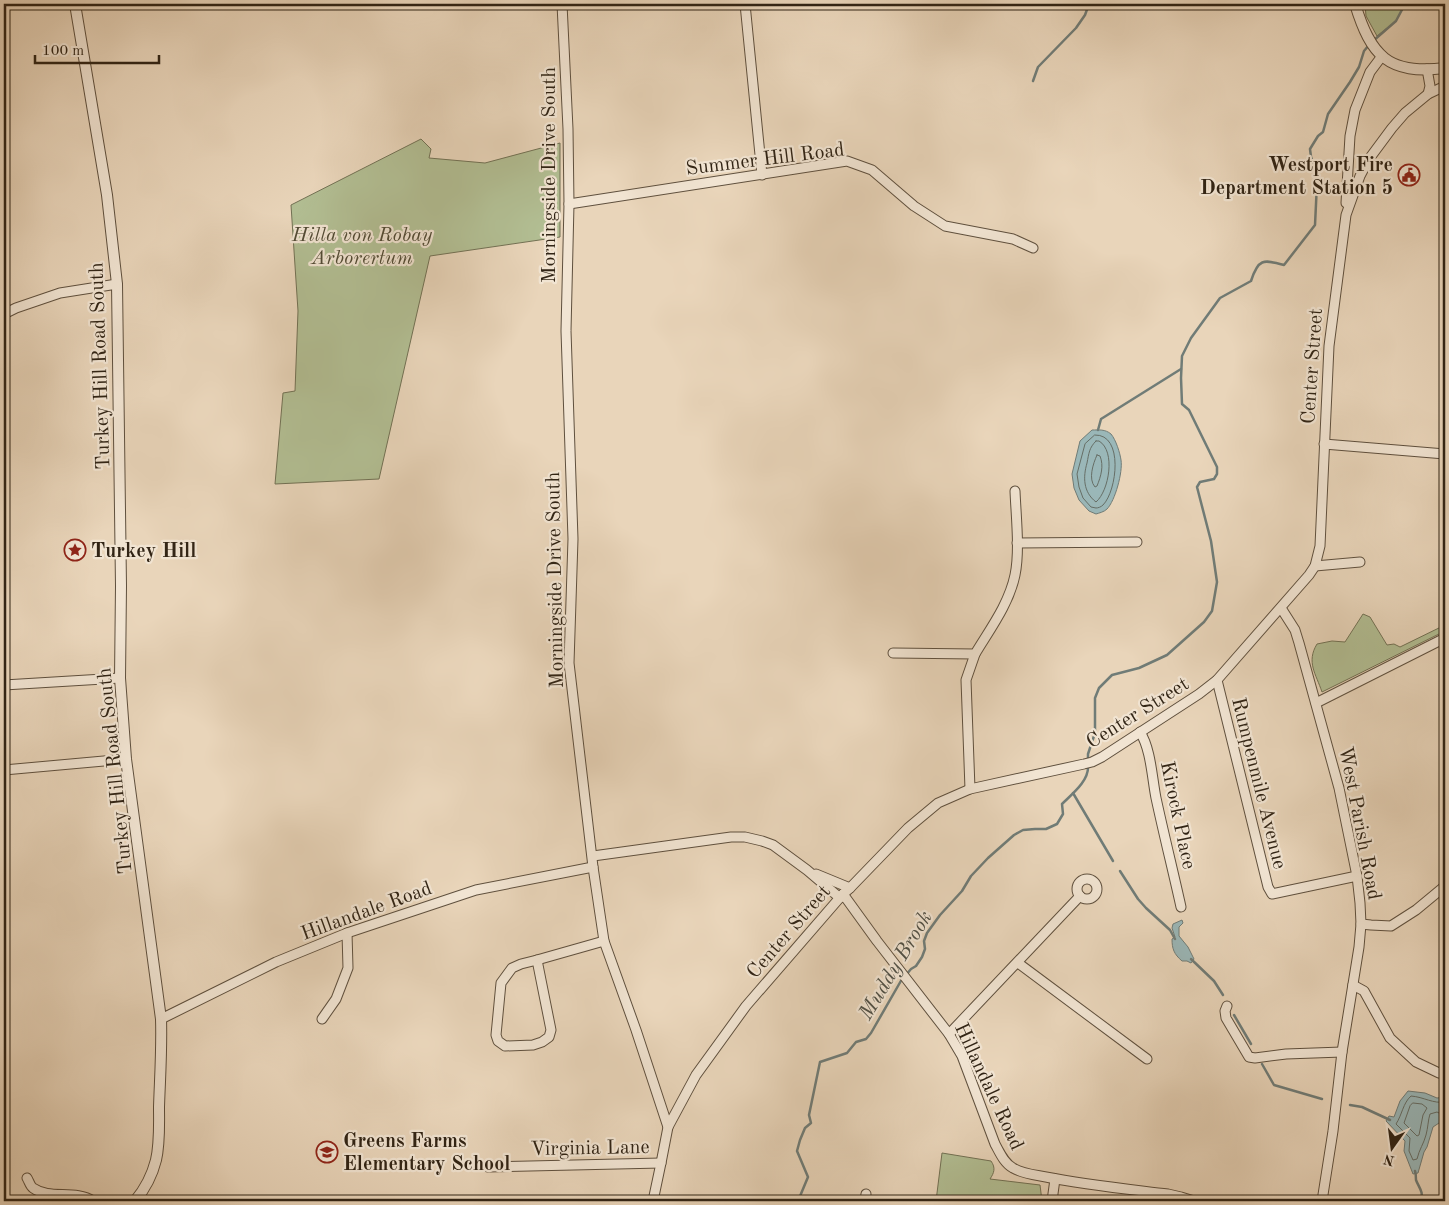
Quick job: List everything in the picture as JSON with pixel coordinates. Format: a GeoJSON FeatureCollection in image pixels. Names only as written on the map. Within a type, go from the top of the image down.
{"type":"FeatureCollection","features":[{"type":"Feature","properties":{"kind":"street","name":"Turkey Hill Road South"},"geometry":{"type":"LineString","coordinates":[[76,4],[107,195],[117,284],[121,586],[120,678],[126,758],[160,1019],[161,1044],[156,1160],[143,1192],[135,1201]]}},
{"type":"Feature","properties":{"kind":"street","name":"Morningside Drive South"},"geometry":{"type":"LineString","coordinates":[[562,4],[568,129],[566,331],[573,539],[568,663],[604,942],[668,1127],[653,1201]]}},
{"type":"Feature","properties":{"kind":"street"},"geometry":{"type":"LineString","coordinates":[[745,4],[762,175]]}},
{"type":"Feature","properties":{"kind":"street"},"geometry":{"type":"LineString","coordinates":[[1355,4],[1365,33],[1378,53],[1393,63],[1403,66],[1427,70],[1445,68]]}},
{"type":"Feature","properties":{"kind":"street","name":"Center Street"},"geometry":{"type":"LineString","coordinates":[[1346,215],[1350,136],[1355,110],[1378,53]]}},
{"type":"Feature","properties":{"kind":"street"},"geometry":{"type":"LineString","coordinates":[[1427,70],[1430,86],[1428,94]]}},
{"type":"Feature","properties":{"kind":"street","name":"Center Street"},"geometry":{"type":"LineString","coordinates":[[668,1127],[696,1075],[746,1006],[845,894],[908,828],[938,803],[970,789],[1088,763],[1140,732],[1199,694],[1216,680],[1309,575],[1315,566],[1320,546],[1329,346],[1342,234],[1346,215],[1353,191],[1369,159],[1405,113],[1428,94],[1445,86]]}},
{"type":"Feature","properties":{"kind":"street","name":"Summer Hill Road"},"geometry":{"type":"LineString","coordinates":[[568,204],[847,161],[872,170],[914,206],[945,226],[1013,239],[1033,248]]}},
{"type":"Feature","properties":{"kind":"street"},"geometry":{"type":"LineString","coordinates":[[4,314],[60,293],[117,284]]}},
{"type":"Feature","properties":{"kind":"street"},"geometry":{"type":"LineString","coordinates":[[1324,444],[1445,454]]}},
{"type":"Feature","properties":{"kind":"street"},"geometry":{"type":"LineString","coordinates":[[970,789],[966,680],[975,654],[1005,604],[1015,575],[1017,543],[1015,490]]}},
{"type":"Feature","properties":{"kind":"street"},"geometry":{"type":"LineString","coordinates":[[1017,543],[1137,542]]}},
{"type":"Feature","properties":{"kind":"street"},"geometry":{"type":"LineString","coordinates":[[1315,566],[1360,562]]}},
{"type":"Feature","properties":{"kind":"street","name":"West Parish Road"},"geometry":{"type":"LineString","coordinates":[[1281,608],[1295,630],[1339,788],[1357,876],[1361,924],[1322,1201]]}},
{"type":"Feature","properties":{"kind":"street"},"geometry":{"type":"LineString","coordinates":[[1316,703],[1445,638]]}},
{"type":"Feature","properties":{"kind":"street"},"geometry":{"type":"LineString","coordinates":[[893,653],[975,654]]}},
{"type":"Feature","properties":{"kind":"street"},"geometry":{"type":"LineString","coordinates":[[4,685],[120,678]]}},
{"type":"Feature","properties":{"kind":"street","name":"Rumpenmile Avenue"},"geometry":{"type":"LineString","coordinates":[[1216,680],[1268,887],[1272,894],[1357,876]]}},
{"type":"Feature","properties":{"kind":"street","name":"Kirock Place"},"geometry":{"type":"LineString","coordinates":[[1140,732],[1147,750],[1156,799],[1181,907]]}},
{"type":"Feature","properties":{"kind":"street"},"geometry":{"type":"LineString","coordinates":[[4,770],[126,758]]}},
{"type":"Feature","properties":{"kind":"street","name":"Hillandale Road"},"geometry":{"type":"LineString","coordinates":[[593,856],[731,837],[746,837],[773,845],[807,870],[845,894],[900,971],[950,1034],[962,1056],[995,1144],[1002,1156],[1013,1168],[1055,1179],[1168,1194],[1194,1201]]}},
{"type":"Feature","properties":{"kind":"street","name":"Hillandale Road"},"geometry":{"type":"LineString","coordinates":[[160,1019],[276,962],[348,933],[476,890],[593,867]]}},
{"type":"Feature","properties":{"kind":"street","name":"Hillandale Road"},"geometry":{"type":"LineString","coordinates":[[807,870],[845,894]]}},
{"type":"Feature","properties":{"kind":"street"},"geometry":{"type":"LineString","coordinates":[[1361,924],[1391,926],[1416,910],[1445,886]]}},
{"type":"Feature","properties":{"kind":"street"},"geometry":{"type":"LineString","coordinates":[[950,1034],[1080,896]]}},
{"type":"Feature","properties":{"kind":"street"},"geometry":{"type":"LineString","coordinates":[[322,1019],[336,999],[348,968],[348,933]]}},
{"type":"Feature","properties":{"kind":"street"},"geometry":{"type":"LineString","coordinates":[[537,960],[551,1030],[549,1037],[533,1045],[505,1046],[498,1042],[496,1035],[501,983],[512,968],[521,964],[604,942]]}},
{"type":"Feature","properties":{"kind":"street"},"geometry":{"type":"LineString","coordinates":[[1018,963],[1147,1059]]}},
{"type":"Feature","properties":{"kind":"street"},"geometry":{"type":"LineString","coordinates":[[1353,985],[1364,991],[1390,1038],[1416,1062],[1445,1074]]}},
{"type":"Feature","properties":{"kind":"street"},"geometry":{"type":"LineString","coordinates":[[1227,1006],[1226,1018],[1249,1057],[1342,1052]]}},
{"type":"Feature","properties":{"kind":"street","name":"Virginia Lane"},"geometry":{"type":"LineString","coordinates":[[488,1167],[661,1163]]}},
{"type":"Feature","properties":{"kind":"street"},"geometry":{"type":"LineString","coordinates":[[27,1178],[32,1188],[42,1192],[63,1195],[76,1194],[93,1201]]}},
{"type":"Feature","properties":{"kind":"street"},"geometry":{"type":"LineString","coordinates":[[1052,1201],[1055,1179]]}},
{"type":"Feature","properties":{"kind":"green space"},"geometry":{"type":"Polygon","coordinates":[[[1365,4],[1405,4],[1396,21],[1377,36],[1366,16],[1365,4]]]}},
{"type":"Feature","properties":{"kind":"green space","name":"Hilla von Robay Arborertum"},"geometry":{"type":"Polygon","coordinates":[[[421,139],[431,149],[429,158],[485,163],[560,143],[560,237],[430,256],[379,479],[275,484],[283,393],[295,391],[298,311],[291,205],[421,139]]]}},
{"type":"Feature","properties":{"kind":"green space"},"geometry":{"type":"Polygon","coordinates":[[[1363,614],[1370,617],[1387,645],[1394,644],[1400,647],[1445,625],[1445,631],[1322,692],[1312,662],[1317,644],[1332,641],[1345,642],[1363,614]]]}},
{"type":"Feature","properties":{"kind":"green space"},"geometry":{"type":"Polygon","coordinates":[[[942,1153],[991,1161],[994,1170],[990,1179],[1040,1185],[1042,1201],[936,1201],[942,1153]]]}},
{"type":"Feature","properties":{"kind":"water"},"geometry":{"type":"Polygon","coordinates":[[[1092,430],[1100,430],[1111,434],[1119,450],[1121,460],[1120,479],[1113,500],[1106,510],[1096,514],[1089,511],[1079,500],[1074,488],[1072,474],[1080,441],[1092,430]]]}},
{"type":"Feature","properties":{"kind":"water"},"geometry":{"type":"Polygon","coordinates":[[[1182,920],[1183,923],[1179,927],[1179,936],[1188,947],[1194,959],[1191,963],[1182,961],[1175,954],[1172,946],[1172,939],[1175,937],[1172,928],[1173,924],[1182,920]]]}},
{"type":"Feature","properties":{"kind":"water"},"geometry":{"type":"Polygon","coordinates":[[[1408,1091],[1425,1093],[1437,1098],[1445,1097],[1445,1119],[1433,1127],[1418,1173],[1413,1174],[1404,1151],[1405,1141],[1386,1121],[1389,1116],[1394,1117],[1400,1101],[1408,1091]]]}},
{"type":"Feature","properties":{"kind":"waterway"},"geometry":{"type":"LineString","coordinates":[[1033,81],[1038,67],[1076,28],[1085,15],[1089,4]]}},
{"type":"Feature","properties":{"kind":"waterway","name":"Muddy Brook"},"geometry":{"type":"LineString","coordinates":[[1373,41],[1396,21],[1405,4]]}},
{"type":"Feature","properties":{"kind":"waterway","name":"Muddy Brook"},"geometry":{"type":"LineString","coordinates":[[1088,760],[1088,754],[1095,733],[1095,698],[1099,688],[1112,675],[1139,668],[1167,655],[1204,622],[1212,611],[1217,582],[1211,541],[1197,487],[1200,482],[1214,479],[1217,474],[1217,467],[1189,410],[1182,404],[1182,356],[1191,338],[1220,298],[1251,281],[1256,268],[1262,262],[1284,265],[1315,225],[1317,175],[1310,149],[1318,136],[1323,132],[1328,114],[1359,67],[1364,51],[1369,45]]}},
{"type":"Feature","properties":{"kind":"waterway"},"geometry":{"type":"LineString","coordinates":[[1098,430],[1101,419],[1181,369]]}},
{"type":"Feature","properties":{"kind":"waterway","name":"Muddy Brook"},"geometry":{"type":"LineString","coordinates":[[906,975],[922,957],[927,933],[940,915],[962,891],[971,876],[1014,835],[1023,830],[1046,829],[1057,824],[1063,814],[1062,804],[1083,782],[1088,772],[1088,766]]}},
{"type":"Feature","properties":{"kind":"waterway"},"geometry":{"type":"LineString","coordinates":[[1073,793],[1113,861]]}},
{"type":"Feature","properties":{"kind":"waterway"},"geometry":{"type":"LineString","coordinates":[[1120,871],[1138,899],[1170,930],[1175,939]]}},
{"type":"Feature","properties":{"kind":"waterway"},"geometry":{"type":"LineString","coordinates":[[1191,959],[1214,981],[1223,995]]}},
{"type":"Feature","properties":{"kind":"waterway","name":"Muddy Brook"},"geometry":{"type":"LineString","coordinates":[[798,1201],[808,1177],[797,1151],[805,1128],[811,1123],[809,1115],[820,1062],[847,1053],[856,1042],[866,1039],[902,979]]}},
{"type":"Feature","properties":{"kind":"waterway"},"geometry":{"type":"LineString","coordinates":[[1234,1015],[1251,1044]]}},
{"type":"Feature","properties":{"kind":"waterway"},"geometry":{"type":"LineString","coordinates":[[1262,1064],[1274,1085],[1322,1099]]}},
{"type":"Feature","properties":{"kind":"waterway"},"geometry":{"type":"LineString","coordinates":[[1350,1105],[1362,1107],[1390,1120]]}},
{"type":"Feature","properties":{"kind":"waterway"},"geometry":{"type":"LineString","coordinates":[[1415,1171],[1416,1180],[1422,1193],[1421,1201]]}},
{"type":"Feature","properties":{"kind":"place","name":"Westport Fire Department Station 5"},"geometry":{"type":"Point","coordinates":[1409,175]}},
{"type":"Feature","properties":{"kind":"place","name":"Turkey Hill"},"geometry":{"type":"Point","coordinates":[75,550]}},
{"type":"Feature","properties":{"kind":"place","name":"Greens Farms Elementary School"},"geometry":{"type":"Point","coordinates":[327,1152]}}]}
